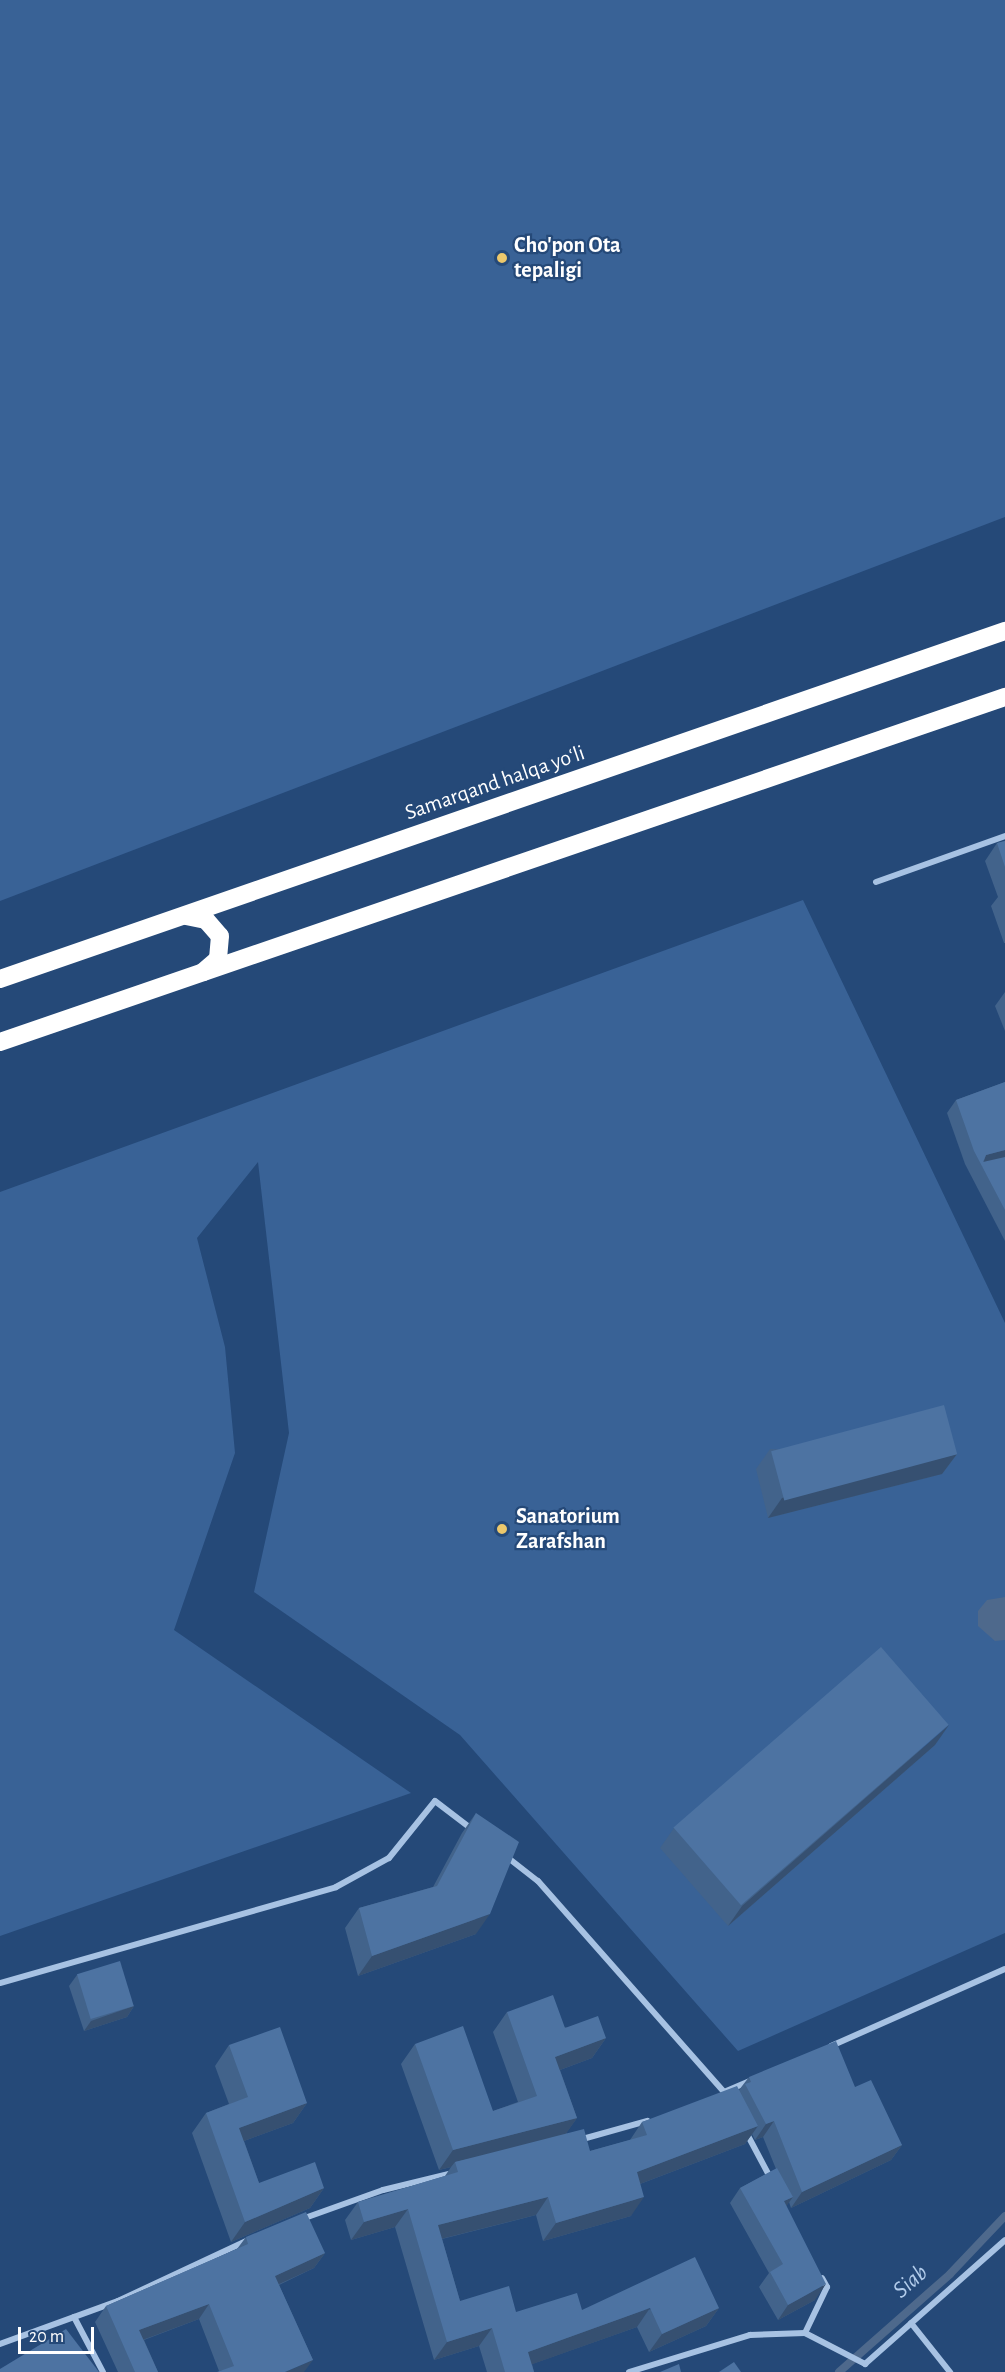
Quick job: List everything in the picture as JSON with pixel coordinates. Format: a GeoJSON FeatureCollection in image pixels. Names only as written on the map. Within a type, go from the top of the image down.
{"type":"FeatureCollection","features":[{"type":"Feature","properties":{"kind":"highway","name":"Samarqand halqa yoʻli"},"geometry":{"type":"LineString","coordinates":[[0,979],[1005,631]]}},
{"type":"Feature","properties":{"kind":"highway"},"geometry":{"type":"LineString","coordinates":[[0,1042],[1005,697]]}},
{"type":"Feature","properties":{"kind":"highway"},"geometry":{"type":"LineString","coordinates":[[184,915],[206,920],[220,936],[218,959],[196,976]]}},
{"type":"Feature","properties":{"kind":"street"},"geometry":{"type":"LineString","coordinates":[[876,882],[1005,836]]}},
{"type":"Feature","properties":{"kind":"street"},"geometry":{"type":"LineString","coordinates":[[0,1983],[336,1887],[389,1858],[435,1801],[482,1837]]}},
{"type":"Feature","properties":{"kind":"street"},"geometry":{"type":"LineString","coordinates":[[501,1852],[538,1881],[724,2092],[729,2102]]}},
{"type":"Feature","properties":{"kind":"street"},"geometry":{"type":"LineString","coordinates":[[823,2050],[1005,1970]]}},
{"type":"Feature","properties":{"kind":"street"},"geometry":{"type":"LineString","coordinates":[[713,2096],[757,2078]]}},
{"type":"Feature","properties":{"kind":"street"},"geometry":{"type":"LineString","coordinates":[[573,2142],[661,2116]]}},
{"type":"Feature","properties":{"kind":"street"},"geometry":{"type":"LineString","coordinates":[[741,2122],[773,2183]]}},
{"type":"Feature","properties":{"kind":"street"},"geometry":{"type":"LineString","coordinates":[[297,2221],[382,2190],[462,2171]]}},
{"type":"Feature","properties":{"kind":"street"},"geometry":{"type":"LineString","coordinates":[[0,2344],[74,2317],[254,2238]]}},
{"type":"Feature","properties":{"kind":"street"},"geometry":{"type":"LineString","coordinates":[[629,2372],[750,2335],[805,2333],[862,2362],[911,2323],[1005,2240]]}},
{"type":"Feature","properties":{"kind":"street"},"geometry":{"type":"LineString","coordinates":[[805,2333],[827,2287],[816,2266]]}},
{"type":"Feature","properties":{"kind":"street"},"geometry":{"type":"LineString","coordinates":[[74,2317],[103,2372]]}},
{"type":"Feature","properties":{"kind":"street"},"geometry":{"type":"LineString","coordinates":[[911,2323],[950,2372]]}},
{"type":"Feature","properties":{"kind":"shaded area","name":"Cho'pon Ota tepaligi"},"geometry":{"type":"Polygon","coordinates":[[[0,0],[1005,0],[1005,517],[0,901],[0,0]]]}},
{"type":"Feature","properties":{"kind":"shaded area","name":"Sanatorium Zarafshan"},"geometry":{"type":"Polygon","coordinates":[[[803,900],[1005,1323],[1005,1933],[738,2051],[460,1735],[254,1592],[289,1433],[258,1162],[197,1238],[225,1347],[235,1453],[174,1630],[411,1793],[0,1936],[0,1192],[803,900]]]}},
{"type":"Feature","properties":{"kind":"shaded area"},"geometry":{"type":"Polygon","coordinates":[[[1005,1597],[1005,1640],[995,1641],[978,1626],[978,1611],[987,1600],[1005,1597]]]}},
{"type":"Feature","properties":{"kind":"building"},"geometry":{"type":"Polygon","coordinates":[[[1005,841],[1005,867],[997,843],[1005,841]]]}},
{"type":"Feature","properties":{"kind":"building"},"geometry":{"type":"Polygon","coordinates":[[[1005,1082],[1005,1150],[986,1155],[983,1162],[1005,1157],[1005,1210],[974,1151],[956,1100],[1005,1082]]]}},
{"type":"Feature","properties":{"kind":"building"},"geometry":{"type":"Polygon","coordinates":[[[944,1405],[957,1454],[784,1501],[771,1451],[944,1405]]]}},
{"type":"Feature","properties":{"kind":"building"},"geometry":{"type":"Polygon","coordinates":[[[881,1647],[949,1725],[741,1905],[673,1827],[881,1647]]]}},
{"type":"Feature","properties":{"kind":"building"},"geometry":{"type":"Polygon","coordinates":[[[476,1813],[519,1842],[490,1914],[372,1956],[359,1908],[437,1886],[476,1813]]]}},
{"type":"Feature","properties":{"kind":"building"},"geometry":{"type":"Polygon","coordinates":[[[120,1961],[134,2006],[91,2019],[77,1974],[120,1961]]]}},
{"type":"Feature","properties":{"kind":"building"},"geometry":{"type":"Polygon","coordinates":[[[553,1995],[565,2028],[598,2016],[606,2038],[555,2057],[577,2118],[453,2150],[415,2044],[463,2026],[493,2111],[537,2096],[507,2012],[553,1995]]]}},
{"type":"Feature","properties":{"kind":"building"},"geometry":{"type":"Polygon","coordinates":[[[280,2027],[307,2103],[239,2128],[259,2183],[315,2162],[324,2188],[245,2222],[206,2113],[248,2097],[229,2045],[280,2027]]]}},
{"type":"Feature","properties":{"kind":"building"},"geometry":{"type":"Polygon","coordinates":[[[836,2041],[855,2087],[871,2080],[902,2145],[802,2192],[774,2121],[766,2124],[745,2084],[751,2082],[749,2077],[836,2041]]]}},
{"type":"Feature","properties":{"kind":"building"},"geometry":{"type":"Polygon","coordinates":[[[737,2086],[758,2126],[637,2172],[644,2197],[556,2223],[548,2197],[438,2225],[460,2301],[509,2286],[516,2312],[577,2293],[582,2310],[695,2257],[719,2308],[662,2334],[650,2308],[528,2352],[534,2372],[505,2372],[492,2328],[447,2342],[408,2209],[364,2222],[358,2202],[458,2172],[455,2162],[584,2129],[590,2151],[647,2135],[642,2122],[737,2086]]]}},
{"type":"Feature","properties":{"kind":"building"},"geometry":{"type":"Polygon","coordinates":[[[777,2168],[793,2197],[784,2201],[826,2284],[788,2305],[770,2272],[783,2264],[740,2188],[777,2168]]]}},
{"type":"Feature","properties":{"kind":"building"},"geometry":{"type":"Polygon","coordinates":[[[306,2212],[325,2253],[275,2276],[313,2360],[285,2372],[217,2372],[234,2366],[209,2304],[139,2330],[158,2372],[135,2372],[106,2306],[248,2244],[246,2237],[306,2212]]]}},
{"type":"Feature","properties":{"kind":"building"},"geometry":{"type":"Polygon","coordinates":[[[66,2329],[99,2372],[0,2372],[0,2369],[66,2329]]]}},
{"type":"Feature","properties":{"kind":"building"},"geometry":{"type":"Polygon","coordinates":[[[734,2362],[741,2372],[719,2372],[734,2362]]]}},
{"type":"Feature","properties":{"kind":"building"},"geometry":{"type":"Polygon","coordinates":[[[679,2364],[681,2372],[660,2372],[679,2364]]]}},
{"type":"Feature","properties":{"kind":"waterway","name":"Siab"},"geometry":{"type":"LineString","coordinates":[[839,2372],[950,2274],[1005,2216]]}},
{"type":"Feature","properties":{"kind":"place","name":"Cho'pon Ota tepaligi"},"geometry":{"type":"Point","coordinates":[502,258]}},
{"type":"Feature","properties":{"kind":"place","name":"Sanatorium Zarafshan"},"geometry":{"type":"Point","coordinates":[502,1529]}}]}
